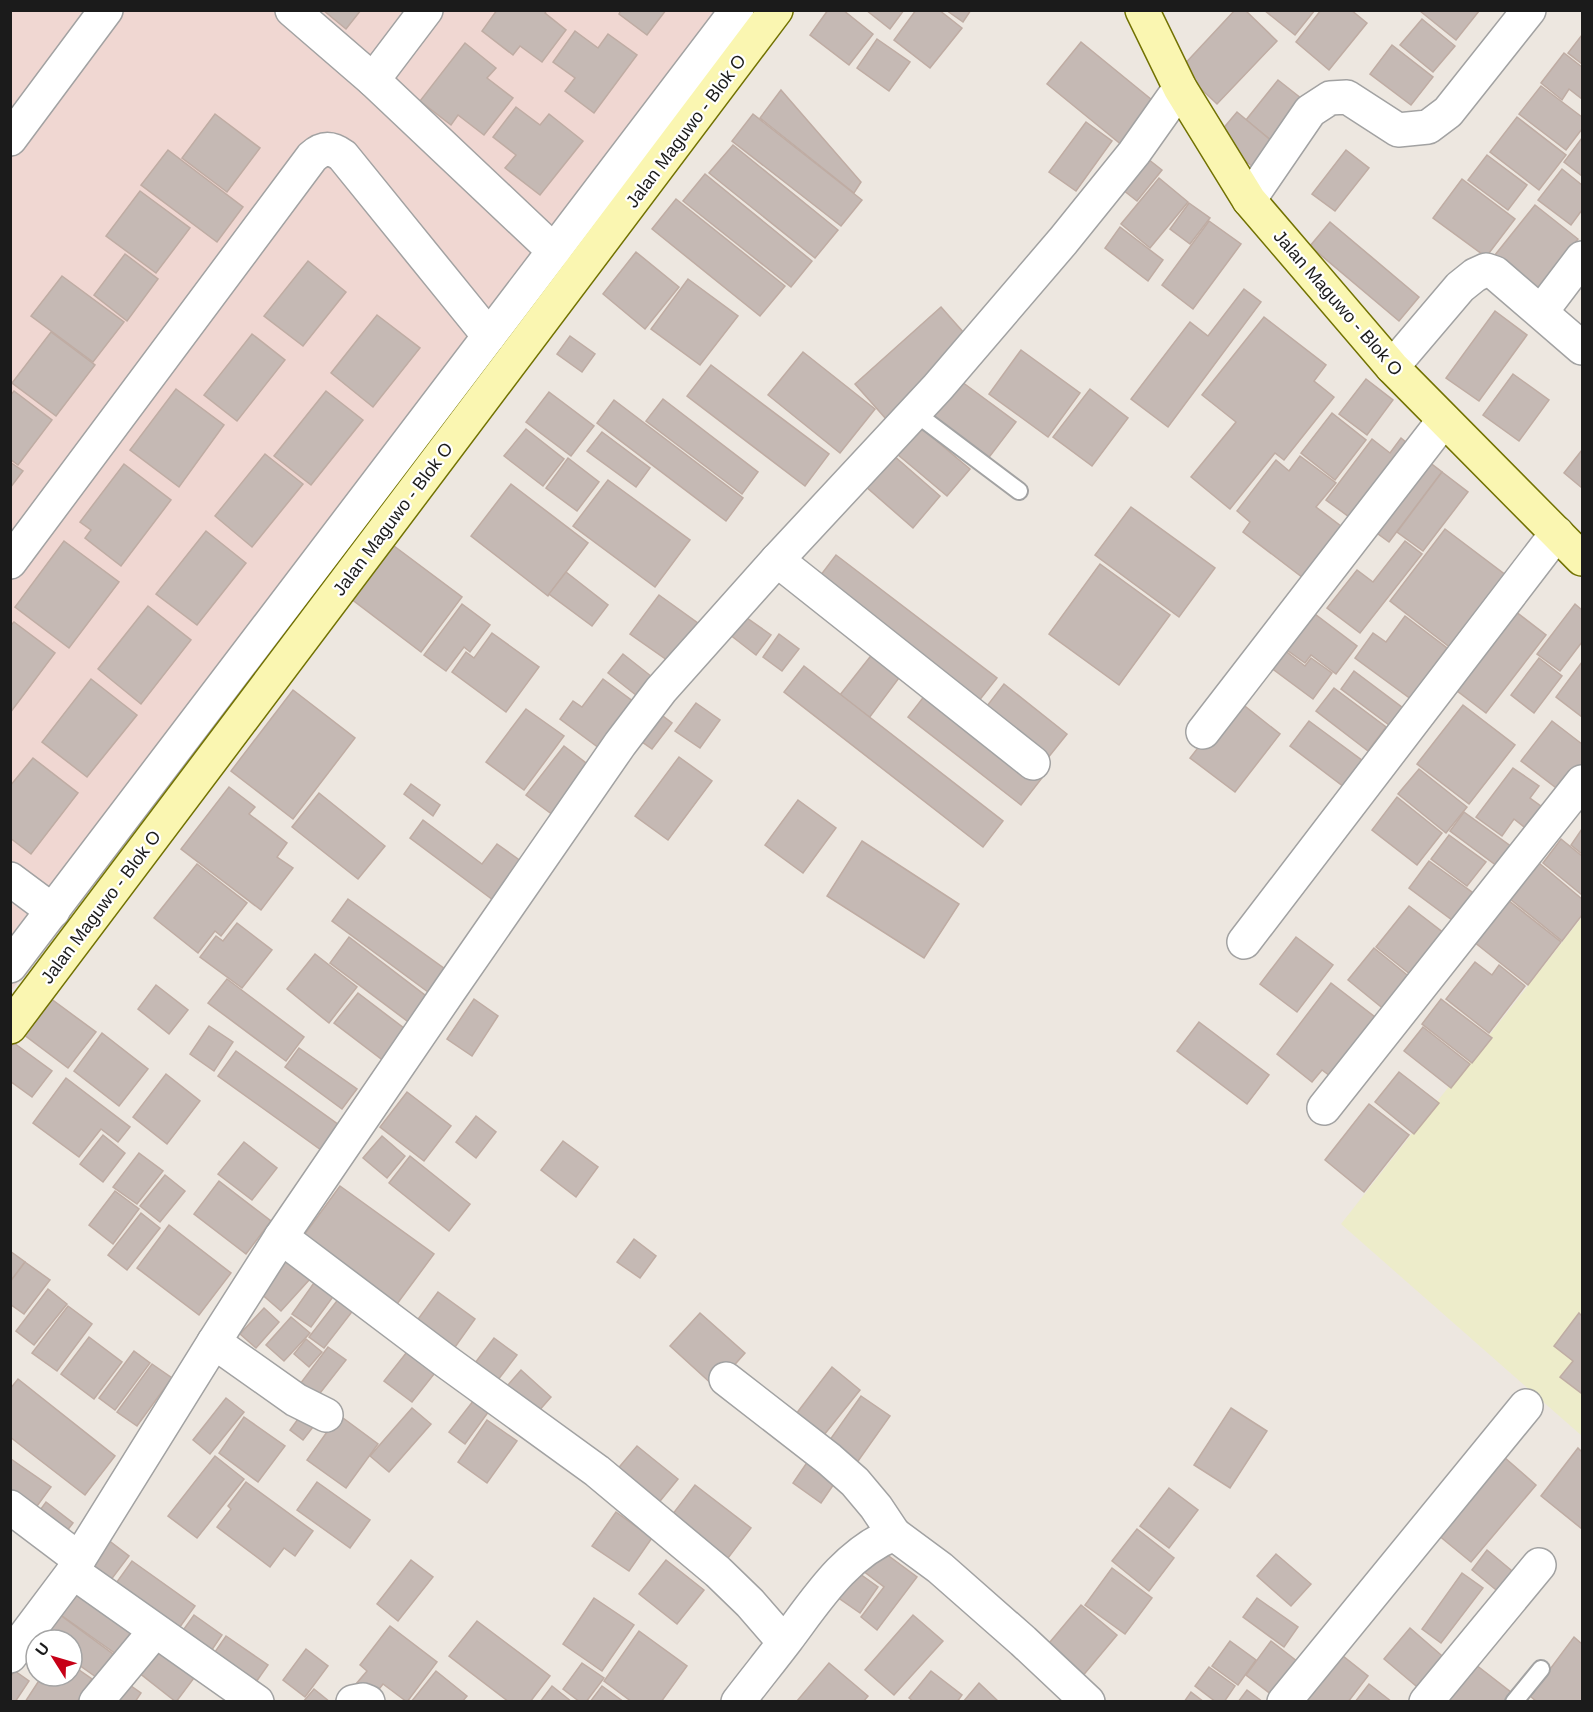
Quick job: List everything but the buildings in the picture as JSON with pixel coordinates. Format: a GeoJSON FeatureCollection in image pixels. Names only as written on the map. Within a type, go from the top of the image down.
{"type":"FeatureCollection","features":[{"type":"Feature","properties":{"kind":"main road","name":"Jalan Maguwo - Blok O"},"geometry":{"type":"LineString","coordinates":[[10,1027],[776,10]]}},
{"type":"Feature","properties":{"kind":"main road","name":"Jalan Maguwo - Blok O"},"geometry":{"type":"LineString","coordinates":[[1142,10],[1180,88],[1249,200],[1392,367],[1582,559]]}},
{"type":"Feature","properties":{"kind":"street"},"geometry":{"type":"LineString","coordinates":[[10,139],[106,10]]}},
{"type":"Feature","properties":{"kind":"street"},"geometry":{"type":"LineString","coordinates":[[292,10],[373,80],[554,251]]}},
{"type":"Feature","properties":{"kind":"street"},"geometry":{"type":"LineString","coordinates":[[373,80],[426,10]]}},
{"type":"Feature","properties":{"kind":"street"},"geometry":{"type":"LineString","coordinates":[[10,966],[737,10]]}},
{"type":"Feature","properties":{"kind":"street"},"geometry":{"type":"LineString","coordinates":[[1249,200],[1310,111],[1330,98],[1347,97],[1398,130],[1428,127],[1448,112],[1529,10]]}},
{"type":"Feature","properties":{"kind":"street"},"geometry":{"type":"LineString","coordinates":[[10,1656],[76,1565],[281,1237],[620,744],[661,690],[777,560],[938,387],[1063,241],[1134,153],[1180,88]]}},
{"type":"Feature","properties":{"kind":"street"},"geometry":{"type":"LineString","coordinates":[[10,562],[312,157],[319,151],[327,148],[343,156],[489,336]]}},
{"type":"Feature","properties":{"kind":"street"},"geometry":{"type":"LineString","coordinates":[[1541,312],[1582,258]]}},
{"type":"Feature","properties":{"kind":"street"},"geometry":{"type":"LineString","coordinates":[[1392,367],[1460,287],[1475,274],[1486,270],[1495,273],[1582,348]]}},
{"type":"Feature","properties":{"kind":"street"},"geometry":{"type":"LineString","coordinates":[[1203,732],[1444,420]]}},
{"type":"Feature","properties":{"kind":"street"},"geometry":{"type":"LineString","coordinates":[[1244,942],[1557,533]]}},
{"type":"Feature","properties":{"kind":"street"},"geometry":{"type":"LineString","coordinates":[[777,560],[1033,763]]}},
{"type":"Feature","properties":{"kind":"street"},"geometry":{"type":"LineString","coordinates":[[1324,1108],[1582,782]]}},
{"type":"Feature","properties":{"kind":"street"},"geometry":{"type":"LineString","coordinates":[[10,879],[53,910]]}},
{"type":"Feature","properties":{"kind":"street"},"geometry":{"type":"LineString","coordinates":[[281,1237],[444,1360],[597,1471],[718,1572],[750,1603],[784,1642]]}},
{"type":"Feature","properties":{"kind":"street"},"geometry":{"type":"LineString","coordinates":[[214,1342],[296,1400],[326,1415]]}},
{"type":"Feature","properties":{"kind":"street"},"geometry":{"type":"LineString","coordinates":[[726,1379],[855,1482],[876,1507],[894,1534],[940,1568],[1088,1701]]}},
{"type":"Feature","properties":{"kind":"street"},"geometry":{"type":"LineString","coordinates":[[1284,1701],[1526,1406]]}},
{"type":"Feature","properties":{"kind":"street"},"geometry":{"type":"LineString","coordinates":[[10,1507],[155,1630],[257,1701]]}},
{"type":"Feature","properties":{"kind":"street"},"geometry":{"type":"LineString","coordinates":[[738,1701],[823,1591],[844,1568],[878,1540],[894,1534]]}},
{"type":"Feature","properties":{"kind":"street"},"geometry":{"type":"LineString","coordinates":[[1426,1701],[1539,1566]]}},
{"type":"Feature","properties":{"kind":"street"},"geometry":{"type":"LineString","coordinates":[[96,1701],[155,1630]]}},
{"type":"Feature","properties":{"kind":"street"},"geometry":{"type":"LineString","coordinates":[[353,1701],[368,1701]]}},
{"type":"Feature","properties":{"kind":"lane"},"geometry":{"type":"LineString","coordinates":[[914,412],[1019,491]]}},
{"type":"Feature","properties":{"kind":"lane"},"geometry":{"type":"LineString","coordinates":[[1514,1701],[1541,1669]]}},
{"type":"Feature","properties":{"kind":"shaded area"},"geometry":{"type":"Polygon","coordinates":[[[11,11],[748,11],[11,991],[11,11]]]}},
{"type":"Feature","properties":{"kind":"green space"},"geometry":{"type":"Polygon","coordinates":[[[1582,917],[1582,1436],[1341,1224],[1582,917]]]}}]}
